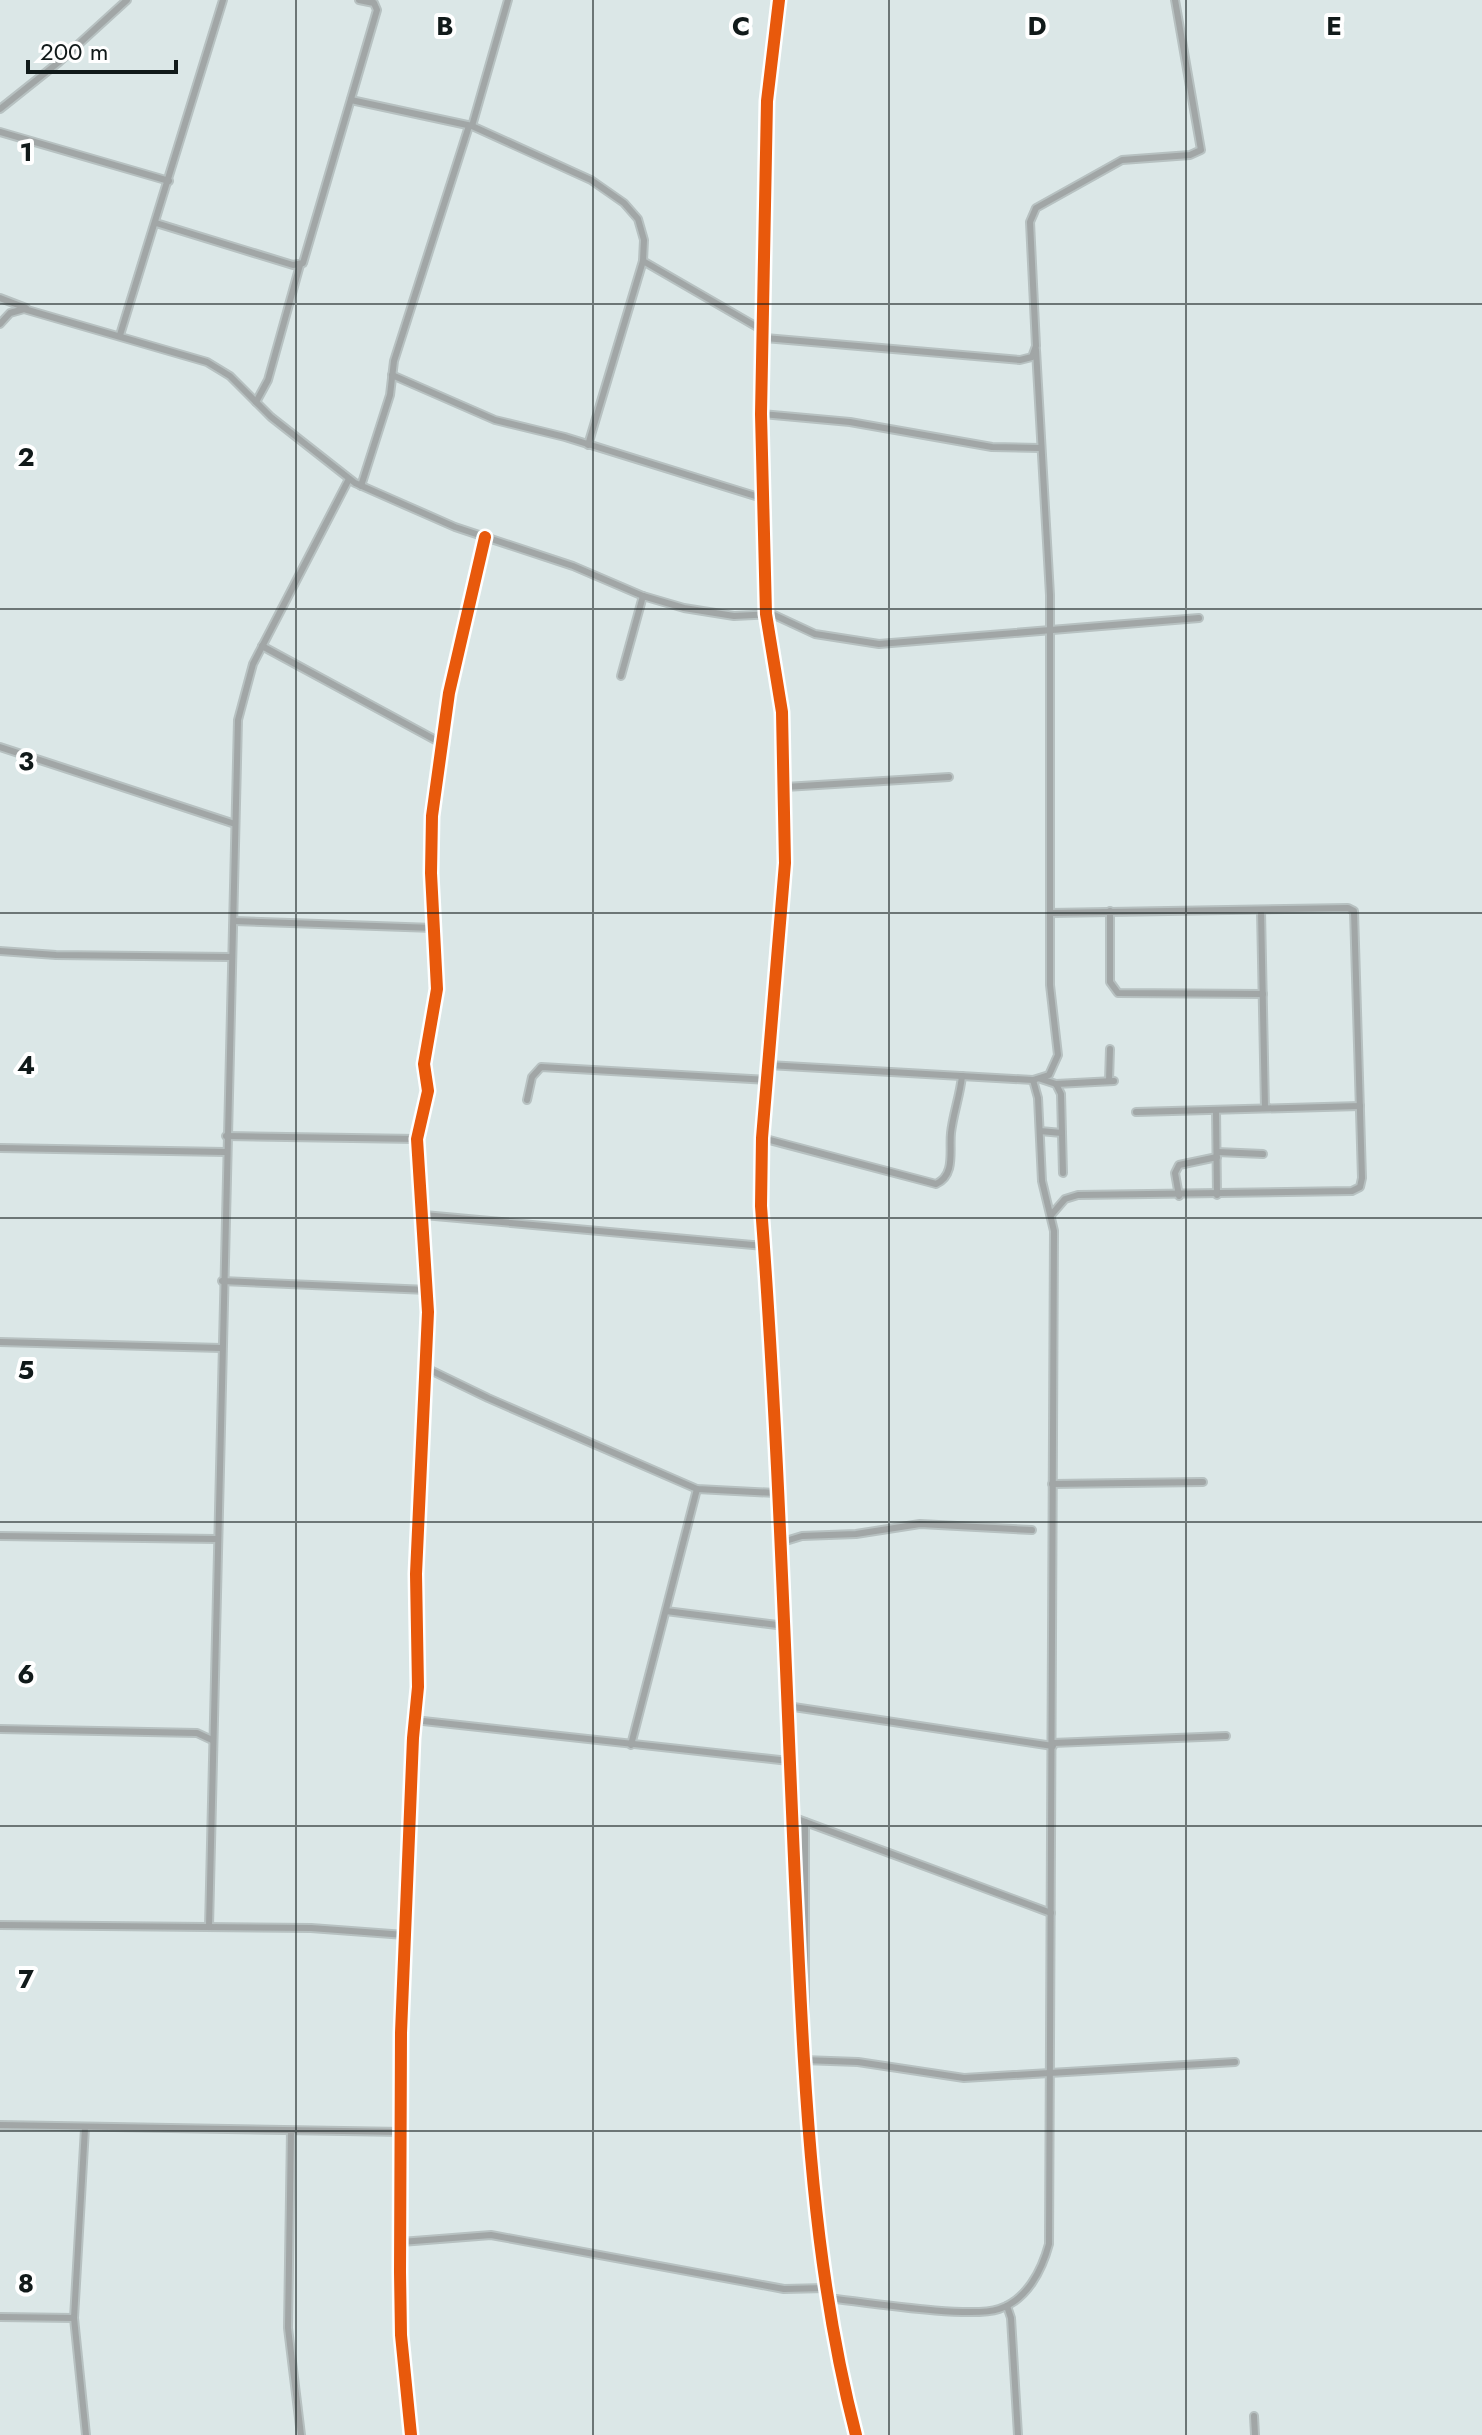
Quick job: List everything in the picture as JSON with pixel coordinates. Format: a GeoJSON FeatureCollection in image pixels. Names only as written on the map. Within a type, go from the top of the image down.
{"type":"FeatureCollection","features":[{"type":"Feature","properties":{"kind":"street"},"geometry":{"type":"LineString","coordinates":[[0,109],[59,62],[127,0]]}},
{"type":"Feature","properties":{"kind":"street"},"geometry":{"type":"LineString","coordinates":[[120,335],[223,0]]}},
{"type":"Feature","properties":{"kind":"street"},"geometry":{"type":"LineString","coordinates":[[256,402],[268,380],[300,265],[306,258],[377,10],[374,3],[359,0]]}},
{"type":"Feature","properties":{"kind":"street"},"geometry":{"type":"LineString","coordinates":[[361,486],[389,401],[392,375],[508,0]]}},
{"type":"Feature","properties":{"kind":"street"},"geometry":{"type":"LineString","coordinates":[[779,0],[768,82],[761,414],[766,614],[782,712],[784,897],[762,1138],[764,1246],[785,1626],[803,2060],[817,2235],[856,2435]]}},
{"type":"Feature","properties":{"kind":"street"},"geometry":{"type":"LineString","coordinates":[[1041,1079],[1054,1069],[1058,1055],[1050,985],[1051,628],[1030,231],[1036,208],[1122,160],[1190,155],[1201,150],[1175,0]]}},
{"type":"Feature","properties":{"kind":"street"},"geometry":{"type":"LineString","coordinates":[[351,100],[471,126],[569,169],[624,203],[642,229],[643,261],[588,445]]}},
{"type":"Feature","properties":{"kind":"street"},"geometry":{"type":"LineString","coordinates":[[0,132],[169,181]]}},
{"type":"Feature","properties":{"kind":"street"},"geometry":{"type":"LineString","coordinates":[[156,223],[300,265]]}},
{"type":"Feature","properties":{"kind":"street"},"geometry":{"type":"LineString","coordinates":[[643,261],[764,335],[1024,360],[1032,357],[1036,350]]}},
{"type":"Feature","properties":{"kind":"street"},"geometry":{"type":"LineString","coordinates":[[2,298],[28,310],[120,335],[215,366],[361,486],[485,537],[573,566],[643,596],[710,614],[778,615],[815,634],[879,644],[1199,618]]}},
{"type":"Feature","properties":{"kind":"street"},"geometry":{"type":"LineString","coordinates":[[2,298],[10,313]]}},
{"type":"Feature","properties":{"kind":"street"},"geometry":{"type":"LineString","coordinates":[[0,324],[10,313],[28,310]]}},
{"type":"Feature","properties":{"kind":"street"},"geometry":{"type":"LineString","coordinates":[[392,375],[495,420],[765,499]]}},
{"type":"Feature","properties":{"kind":"street"},"geometry":{"type":"LineString","coordinates":[[761,414],[850,422],[992,447],[1040,448]]}},
{"type":"Feature","properties":{"kind":"street"},"geometry":{"type":"LineString","coordinates":[[209,1927],[225,1152],[238,720],[246,682],[262,646],[349,479]]}},
{"type":"Feature","properties":{"kind":"street"},"geometry":{"type":"LineString","coordinates":[[411,2435],[401,2335],[403,2132],[400,2044],[419,1665],[416,1574],[428,1290],[417,1139],[428,1091],[424,1064],[437,989],[431,844],[441,743],[459,641],[485,537]]}},
{"type":"Feature","properties":{"kind":"street"},"geometry":{"type":"LineString","coordinates":[[621,676],[643,596]]}},
{"type":"Feature","properties":{"kind":"street"},"geometry":{"type":"LineString","coordinates":[[262,646],[441,743]]}},
{"type":"Feature","properties":{"kind":"street"},"geometry":{"type":"LineString","coordinates":[[0,747],[235,824]]}},
{"type":"Feature","properties":{"kind":"street"},"geometry":{"type":"LineString","coordinates":[[785,787],[949,777]]}},
{"type":"Feature","properties":{"kind":"street"},"geometry":{"type":"LineString","coordinates":[[1050,913],[1348,908],[1354,911],[1362,1178],[1356,1190],[1071,1196],[1060,1203],[1052,1214]]}},
{"type":"Feature","properties":{"kind":"street"},"geometry":{"type":"LineString","coordinates":[[1110,911],[1110,982],[1118,993],[1263,994]]}},
{"type":"Feature","properties":{"kind":"street"},"geometry":{"type":"LineString","coordinates":[[1261,911],[1265,1108]]}},
{"type":"Feature","properties":{"kind":"street"},"geometry":{"type":"LineString","coordinates":[[234,921],[434,928]]}},
{"type":"Feature","properties":{"kind":"street"},"geometry":{"type":"LineString","coordinates":[[0,951],[56,955],[230,957]]}},
{"type":"Feature","properties":{"kind":"street"},"geometry":{"type":"LineString","coordinates":[[768,1065],[1041,1079],[1056,1084],[1112,1081],[1110,1049]]}},
{"type":"Feature","properties":{"kind":"street"},"geometry":{"type":"LineString","coordinates":[[527,1100],[534,1073],[546,1067],[767,1080]]}},
{"type":"Feature","properties":{"kind":"street"},"geometry":{"type":"LineString","coordinates":[[762,1138],[936,1184],[945,1179],[949,1166],[951,1130],[962,1076]]}},
{"type":"Feature","properties":{"kind":"street"},"geometry":{"type":"LineString","coordinates":[[828,2298],[978,2312],[1007,2306],[1033,2281],[1049,2244],[1053,1745],[1052,1214],[1042,1181],[1040,1131],[1033,1080]]}},
{"type":"Feature","properties":{"kind":"street"},"geometry":{"type":"LineString","coordinates":[[1056,1084],[1061,1094],[1063,1173]]}},
{"type":"Feature","properties":{"kind":"street"},"geometry":{"type":"LineString","coordinates":[[1136,1112],[1360,1106]]}},
{"type":"Feature","properties":{"kind":"street"},"geometry":{"type":"LineString","coordinates":[[1216,1110],[1217,1195]]}},
{"type":"Feature","properties":{"kind":"street"},"geometry":{"type":"LineString","coordinates":[[1040,1131],[1062,1133]]}},
{"type":"Feature","properties":{"kind":"street"},"geometry":{"type":"LineString","coordinates":[[226,1136],[417,1139]]}},
{"type":"Feature","properties":{"kind":"street"},"geometry":{"type":"LineString","coordinates":[[0,1148],[225,1152]]}},
{"type":"Feature","properties":{"kind":"street"},"geometry":{"type":"LineString","coordinates":[[1179,1196],[1175,1173],[1179,1165],[1217,1154],[1263,1154]]}},
{"type":"Feature","properties":{"kind":"street"},"geometry":{"type":"LineString","coordinates":[[424,1215],[764,1246]]}},
{"type":"Feature","properties":{"kind":"street"},"geometry":{"type":"LineString","coordinates":[[222,1281],[428,1290]]}},
{"type":"Feature","properties":{"kind":"street"},"geometry":{"type":"LineString","coordinates":[[0,1342],[221,1348]]}},
{"type":"Feature","properties":{"kind":"street"},"geometry":{"type":"LineString","coordinates":[[424,1367],[479,1395],[697,1489],[776,1493]]}},
{"type":"Feature","properties":{"kind":"street"},"geometry":{"type":"LineString","coordinates":[[1052,1484],[1203,1482]]}},
{"type":"Feature","properties":{"kind":"street"},"geometry":{"type":"LineString","coordinates":[[631,1745],[697,1489]]}},
{"type":"Feature","properties":{"kind":"street"},"geometry":{"type":"LineString","coordinates":[[779,1543],[802,1536],[927,1524],[1032,1530]]}},
{"type":"Feature","properties":{"kind":"street"},"geometry":{"type":"LineString","coordinates":[[902,1527],[902,1538]]}},
{"type":"Feature","properties":{"kind":"street"},"geometry":{"type":"LineString","coordinates":[[0,1536],[216,1539]]}},
{"type":"Feature","properties":{"kind":"street"},"geometry":{"type":"LineString","coordinates":[[666,1611],[785,1626]]}},
{"type":"Feature","properties":{"kind":"street"},"geometry":{"type":"LineString","coordinates":[[787,1706],[1053,1745],[1226,1736]]}},
{"type":"Feature","properties":{"kind":"street"},"geometry":{"type":"LineString","coordinates":[[414,1720],[789,1761]]}},
{"type":"Feature","properties":{"kind":"street"},"geometry":{"type":"LineString","coordinates":[[0,1729],[197,1733],[212,1740]]}},
{"type":"Feature","properties":{"kind":"street"},"geometry":{"type":"LineString","coordinates":[[792,1817],[1051,1913]]}},
{"type":"Feature","properties":{"kind":"street"},"geometry":{"type":"LineString","coordinates":[[803,2060],[807,1978],[805,1822]]}},
{"type":"Feature","properties":{"kind":"street"},"geometry":{"type":"LineString","coordinates":[[0,1925],[340,1929],[405,1935]]}},
{"type":"Feature","properties":{"kind":"street"},"geometry":{"type":"LineString","coordinates":[[803,2060],[872,2063],[951,2078],[1052,2075],[1235,2062]]}},
{"type":"Feature","properties":{"kind":"street"},"geometry":{"type":"LineString","coordinates":[[0,2125],[403,2132]]}},
{"type":"Feature","properties":{"kind":"street"},"geometry":{"type":"LineString","coordinates":[[85,2128],[74,2318],[86,2435]]}},
{"type":"Feature","properties":{"kind":"street"},"geometry":{"type":"LineString","coordinates":[[291,2131],[288,2328],[301,2435]]}},
{"type":"Feature","properties":{"kind":"street"},"geometry":{"type":"LineString","coordinates":[[401,2242],[491,2235],[770,2287],[826,2288]]}},
{"type":"Feature","properties":{"kind":"street"},"geometry":{"type":"LineString","coordinates":[[1007,2306],[1011,2318],[1018,2435]]}},
{"type":"Feature","properties":{"kind":"street"},"geometry":{"type":"LineString","coordinates":[[0,2317],[74,2318]]}},
{"type":"Feature","properties":{"kind":"street"},"geometry":{"type":"LineString","coordinates":[[1254,2416],[1255,2435]]}},
{"type":"Feature","properties":{"kind":"cycle path"},"geometry":{"type":"LineString","coordinates":[[779,0],[767,101],[761,414],[766,614],[782,712],[785,863],[762,1138],[761,1206],[777,1459],[795,1881],[811,2160],[828,2298],[856,2435]]}},
{"type":"Feature","properties":{"kind":"cycle path"},"geometry":{"type":"LineString","coordinates":[[411,2435],[401,2335],[401,2033],[413,1738],[418,1687],[416,1574],[428,1312],[417,1139],[428,1091],[424,1064],[437,989],[431,873],[432,816],[449,693],[485,537]]}}]}
